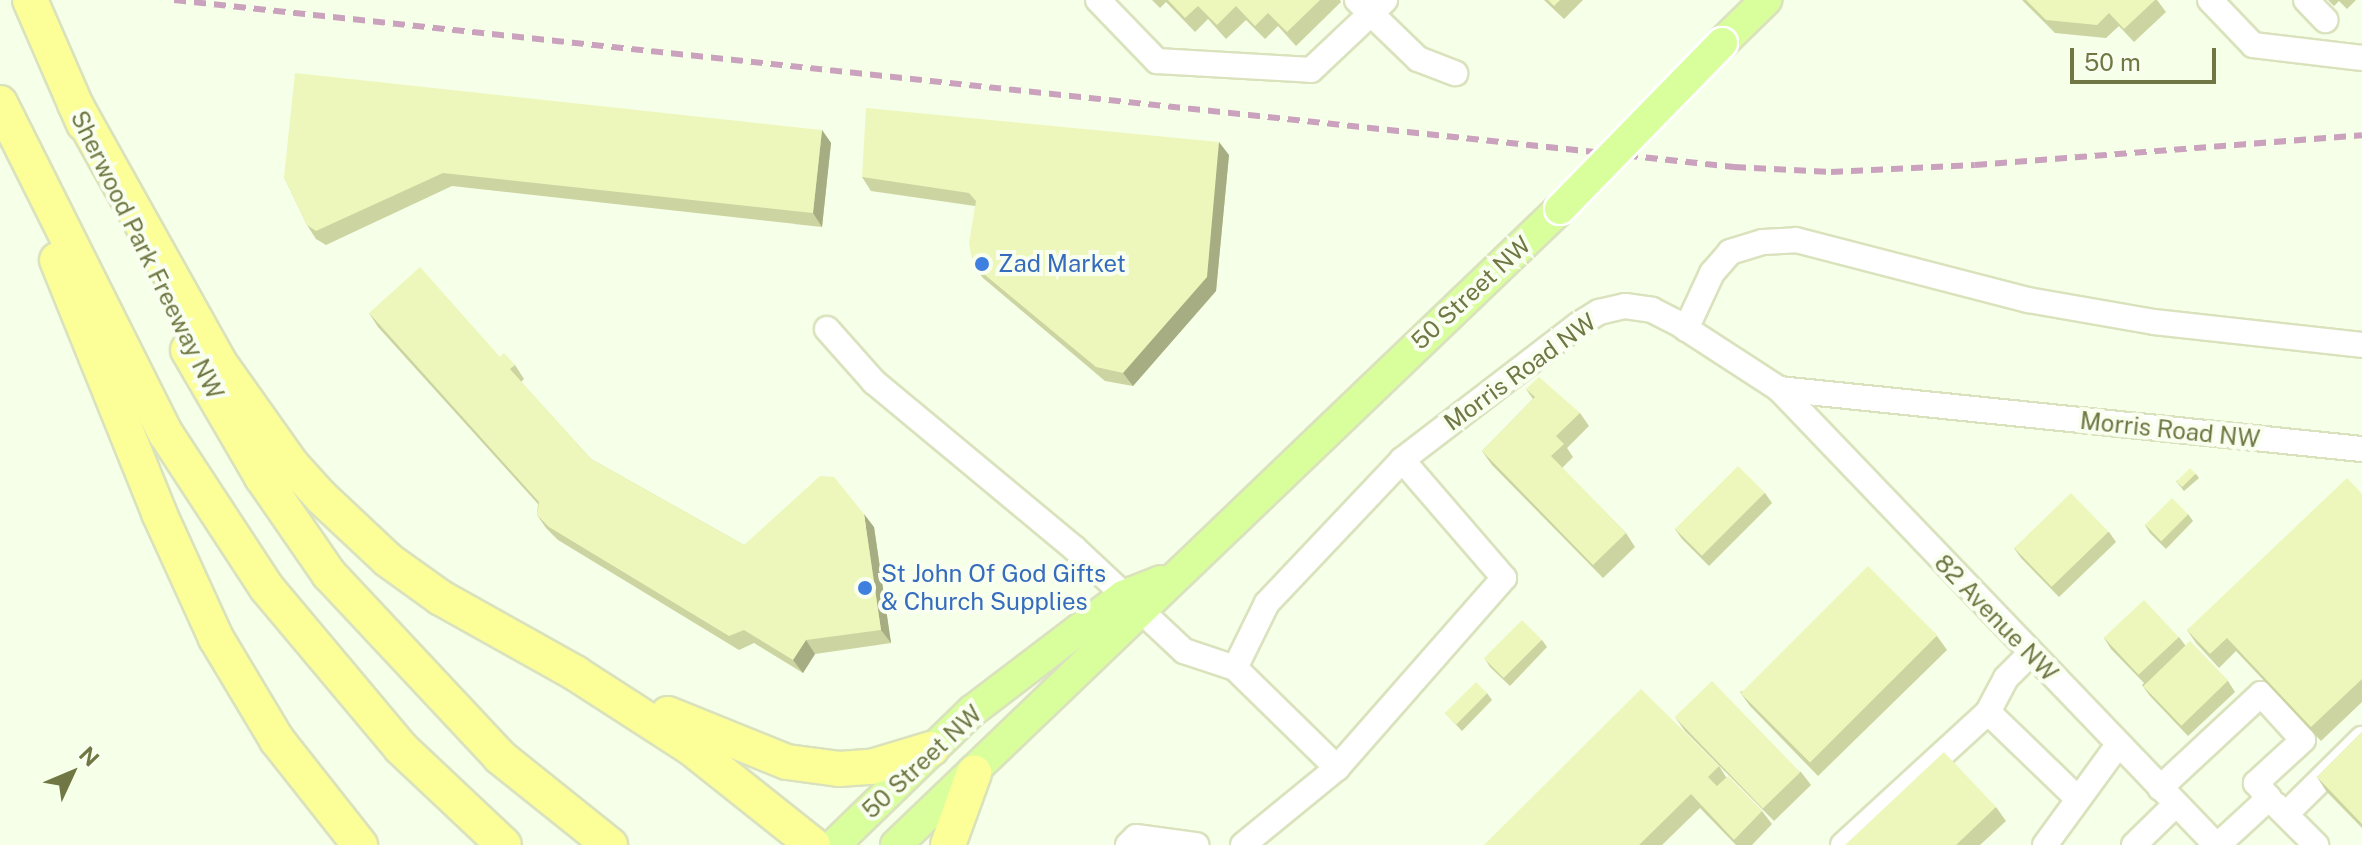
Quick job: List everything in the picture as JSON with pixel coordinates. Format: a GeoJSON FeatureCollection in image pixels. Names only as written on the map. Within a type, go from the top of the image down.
{"type":"FeatureCollection","features":[{"type":"Feature","properties":{"kind":"highway","name":"Sherwood Park Freeway NW"},"geometry":{"type":"LineString","coordinates":[[30,0],[198,370],[329,574],[500,757],[610,845]]}},
{"type":"Feature","properties":{"kind":"highway"},"geometry":{"type":"LineString","coordinates":[[0,103],[166,434],[266,587],[401,748],[504,845]]}},
{"type":"Feature","properties":{"kind":"highway"},"geometry":{"type":"LineString","coordinates":[[75,104],[219,362],[292,465],[388,560],[441,598],[614,698],[732,776],[813,845]]}},
{"type":"Feature","properties":{"kind":"highway"},"geometry":{"type":"LineString","coordinates":[[0,117],[184,572],[247,696],[324,803],[360,845]]}},
{"type":"Feature","properties":{"kind":"highway"},"geometry":{"type":"LineString","coordinates":[[614,698],[787,762],[871,767],[931,749]]}},
{"type":"Feature","properties":{"kind":"highway"},"geometry":{"type":"LineString","coordinates":[[948,845],[974,773]]}},
{"type":"Feature","properties":{"kind":"highway"},"geometry":{"type":"LineString","coordinates":[[324,803],[373,845]]}},
{"type":"Feature","properties":{"kind":"main road","name":"50 Street NW"},"geometry":{"type":"LineString","coordinates":[[834,845],[931,749],[1170,578],[1560,209],[1766,0]]}},
{"type":"Feature","properties":{"kind":"main road","name":"50 Street NW"},"geometry":{"type":"LineString","coordinates":[[896,845],[974,773],[1130,604]]}},
{"type":"Feature","properties":{"kind":"street"},"geometry":{"type":"LineString","coordinates":[[1098,0],[1157,61],[1311,70],[1371,5],[1418,59],[1455,73]]}},
{"type":"Feature","properties":{"kind":"street"},"geometry":{"type":"LineString","coordinates":[[2306,0],[2325,20]]}},
{"type":"Feature","properties":{"kind":"street"},"geometry":{"type":"LineString","coordinates":[[2218,3],[2253,45],[2362,58]]}},
{"type":"Feature","properties":{"kind":"street"},"geometry":{"type":"LineString","coordinates":[[1686,329],[1712,273],[1730,252],[1763,242],[1796,240],[2028,300],[2154,322],[2362,345]]}},
{"type":"Feature","properties":{"kind":"street","name":"Morris Road NW"},"geometry":{"type":"LineString","coordinates":[[1235,668],[1267,603],[1402,460],[1599,312],[1625,306],[1652,310],[1779,389],[2362,449]]}},
{"type":"Feature","properties":{"kind":"street"},"geometry":{"type":"LineString","coordinates":[[827,329],[874,382],[1074,548],[1130,604],[1184,651],[1235,668],[1337,768]]}},
{"type":"Feature","properties":{"kind":"street","name":"82 Avenue NW"},"geometry":{"type":"LineString","coordinates":[[1779,389],[2029,655],[2217,845]]}},
{"type":"Feature","properties":{"kind":"street"},"geometry":{"type":"LineString","coordinates":[[1243,845],[1337,768],[1504,578],[1402,460]]}},
{"type":"Feature","properties":{"kind":"street"},"geometry":{"type":"LineString","coordinates":[[1843,845],[1988,712],[2006,678],[2029,655]]}},
{"type":"Feature","properties":{"kind":"street"},"geometry":{"type":"LineString","coordinates":[[2134,845],[2168,796],[2261,694],[2303,740],[2256,783],[2316,845]]}},
{"type":"Feature","properties":{"kind":"street"},"geometry":{"type":"LineString","coordinates":[[1988,712],[2078,799]]}},
{"type":"Feature","properties":{"kind":"street"},"geometry":{"type":"LineString","coordinates":[[2217,845],[2278,806],[2362,739]]}},
{"type":"Feature","properties":{"kind":"street"},"geometry":{"type":"LineString","coordinates":[[2045,845],[2118,745]]}},
{"type":"Feature","properties":{"kind":"street"},"geometry":{"type":"LineString","coordinates":[[1128,845],[1136,837],[1196,845]]}},
{"type":"Feature","properties":{"kind":"building"},"geometry":{"type":"Polygon","coordinates":[[[1168,0],[1320,0],[1287,32],[1268,13],[1255,26],[1236,6],[1217,25],[1198,6],[1185,18],[1168,0]]]}},
{"type":"Feature","properties":{"kind":"building"},"geometry":{"type":"Polygon","coordinates":[[[2026,0],[2155,0],[2124,29],[2109,13],[2097,25],[2046,20],[2026,0]]]}},
{"type":"Feature","properties":{"kind":"building"},"geometry":{"type":"Polygon","coordinates":[[[295,73],[822,130],[813,213],[443,173],[316,231],[307,225],[284,177],[295,73]]]}},
{"type":"Feature","properties":{"kind":"building"},"geometry":{"type":"Polygon","coordinates":[[[866,108],[1219,142],[1207,277],[1123,373],[1096,367],[973,265],[969,243],[976,201],[969,193],[862,177],[866,108]]]}},
{"type":"Feature","properties":{"kind":"building"},"geometry":{"type":"Polygon","coordinates":[[[420,267],[500,357],[504,353],[515,365],[510,369],[591,459],[744,545],[820,476],[834,477],[864,514],[881,630],[806,640],[793,660],[744,630],[729,636],[549,527],[537,515],[539,502],[369,313],[420,267]]]}},
{"type":"Feature","properties":{"kind":"building"},"geometry":{"type":"Polygon","coordinates":[[[1539,377],[1580,413],[1556,436],[1564,444],[1551,456],[1626,533],[1593,565],[1482,451],[1535,397],[1526,389],[1539,377]]]}},
{"type":"Feature","properties":{"kind":"building"},"geometry":{"type":"Polygon","coordinates":[[[1738,466],[1765,493],[1702,556],[1675,529],[1738,466]]]}},
{"type":"Feature","properties":{"kind":"building"},"geometry":{"type":"Polygon","coordinates":[[[2190,468],[2196,474],[2182,487],[2177,481],[2190,468]]]}},
{"type":"Feature","properties":{"kind":"building"},"geometry":{"type":"Polygon","coordinates":[[[2347,478],[2362,494],[2362,679],[2311,727],[2227,638],[2210,654],[2187,630],[2347,478]]]}},
{"type":"Feature","properties":{"kind":"building"},"geometry":{"type":"Polygon","coordinates":[[[2071,493],[2109,532],[2052,587],[2014,548],[2071,493]]]}},
{"type":"Feature","properties":{"kind":"building"},"geometry":{"type":"Polygon","coordinates":[[[2172,498],[2188,514],[2161,541],[2145,525],[2172,498]]]}},
{"type":"Feature","properties":{"kind":"building"},"geometry":{"type":"Polygon","coordinates":[[[1868,566],[1937,635],[1810,763],[1741,693],[1868,566]]]}},
{"type":"Feature","properties":{"kind":"building"},"geometry":{"type":"Polygon","coordinates":[[[2144,600],[2179,637],[2139,675],[2104,638],[2144,600]]]}},
{"type":"Feature","properties":{"kind":"building"},"geometry":{"type":"Polygon","coordinates":[[[1522,620],[1542,640],[1504,678],[1484,658],[1522,620]]]}},
{"type":"Feature","properties":{"kind":"building"},"geometry":{"type":"Polygon","coordinates":[[[2190,641],[2228,681],[2181,726],[2143,686],[2190,641]]]}},
{"type":"Feature","properties":{"kind":"building"},"geometry":{"type":"Polygon","coordinates":[[[1712,681],[1800,772],[1763,808],[1675,717],[1712,681]]]}},
{"type":"Feature","properties":{"kind":"building"},"geometry":{"type":"Polygon","coordinates":[[[1476,682],[1487,693],[1456,724],[1445,713],[1476,682]]]}},
{"type":"Feature","properties":{"kind":"building"},"geometry":{"type":"Polygon","coordinates":[[[1641,689],[1719,766],[1708,777],[1717,786],[1728,776],[1762,811],[1734,840],[1691,794],[1639,845],[1484,845],[1641,689]]]}},
{"type":"Feature","properties":{"kind":"building"},"geometry":{"type":"Polygon","coordinates":[[[2362,732],[2362,824],[2317,777],[2362,732]]]}},
{"type":"Feature","properties":{"kind":"building"},"geometry":{"type":"Polygon","coordinates":[[[1944,752],[1996,807],[1956,845],[1845,845],[1944,752]]]}},
{"type":"Feature","properties":{"kind":"railway"},"geometry":{"type":"LineString","coordinates":[[174,0],[1734,167],[1831,172],[1975,165],[2362,135]]}},
{"type":"Feature","properties":{"kind":"place","name":"Zad Market"},"geometry":{"type":"Point","coordinates":[982,264]}},
{"type":"Feature","properties":{"kind":"place","name":"St John Of God Gifts & Church Supplies"},"geometry":{"type":"Point","coordinates":[865,588]}}]}
